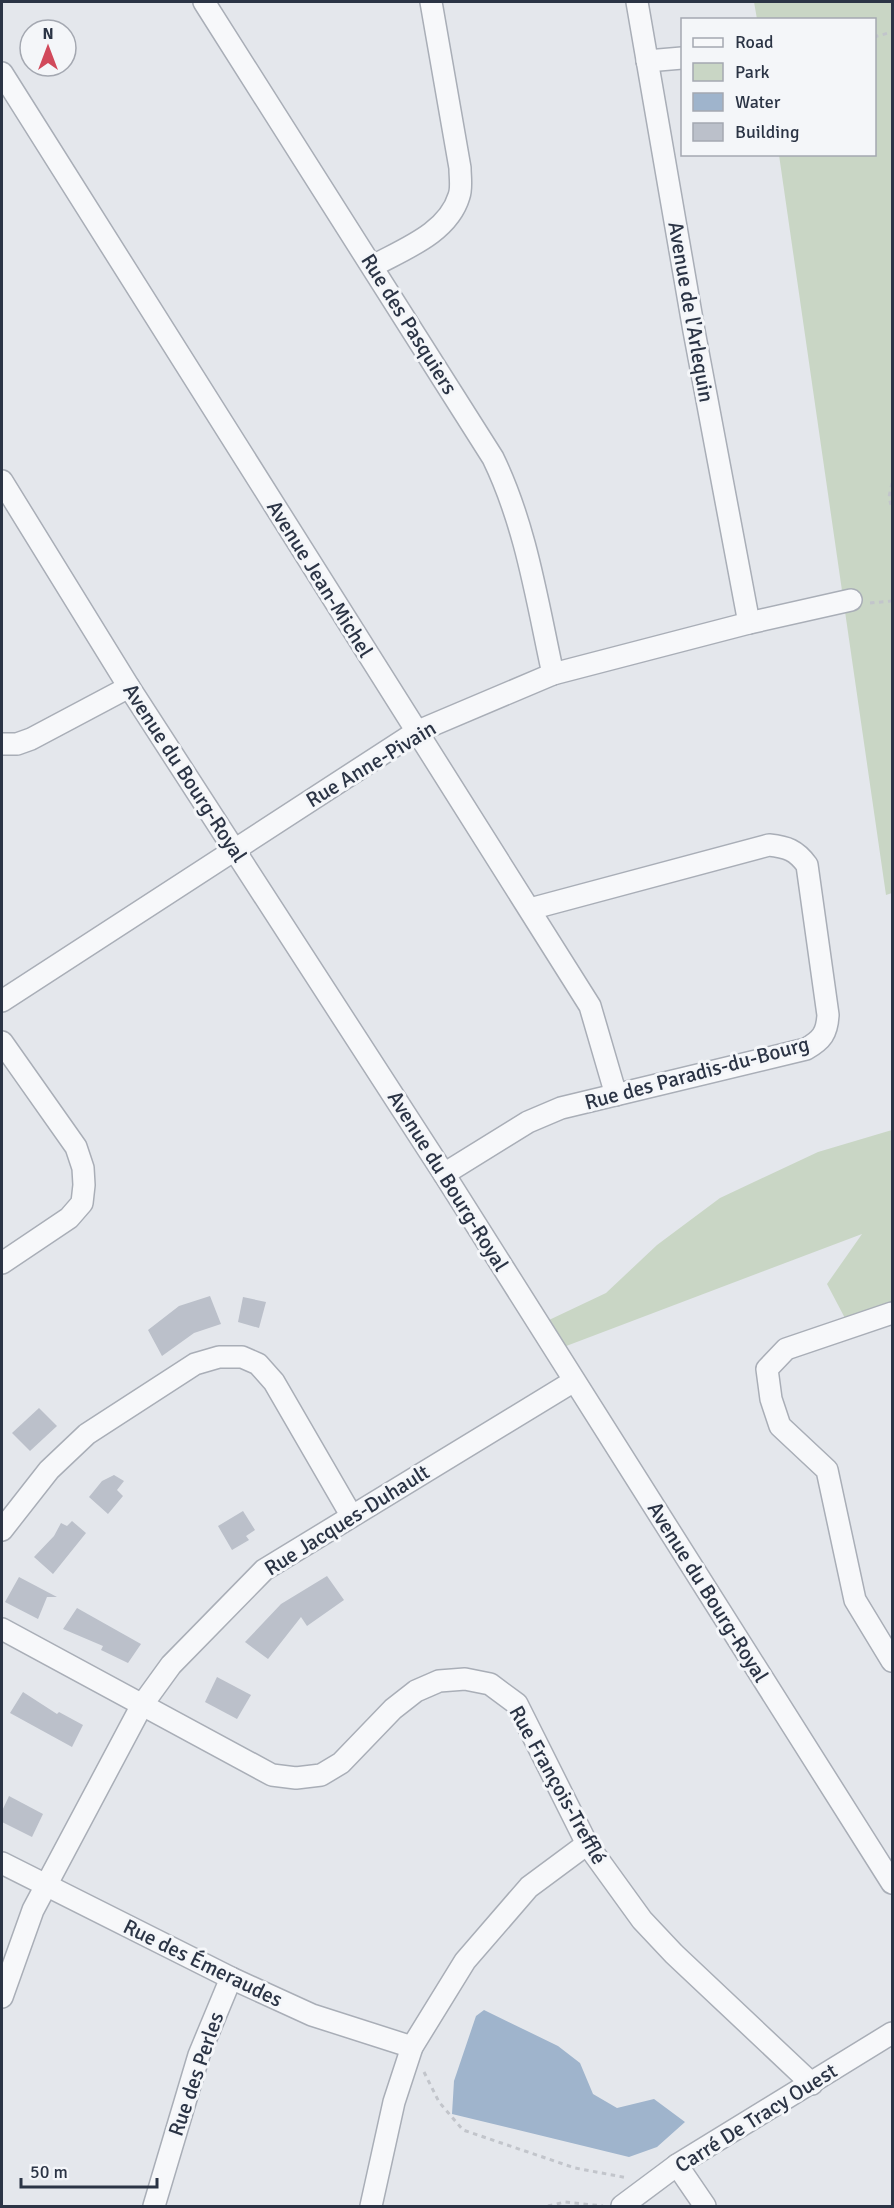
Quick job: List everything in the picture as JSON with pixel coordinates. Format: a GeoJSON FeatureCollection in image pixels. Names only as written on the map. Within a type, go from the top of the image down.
{"type":"FeatureCollection","features":[{"type":"Feature","properties":{"kind":"street","name":"Rue des Pasquiers"},"geometry":{"type":"LineString","coordinates":[[204,2],[494,458],[511,495],[524,541],[553,674]]}},
{"type":"Feature","properties":{"kind":"street"},"geometry":{"type":"LineString","coordinates":[[373,266],[434,231],[453,213],[460,194],[460,168],[431,2]]}},
{"type":"Feature","properties":{"kind":"street","name":"Avenue de l'Arlequin"},"geometry":{"type":"LineString","coordinates":[[637,2],[694,331],[750,623]]}},
{"type":"Feature","properties":{"kind":"street"},"geometry":{"type":"LineString","coordinates":[[647,61],[681,58]]}},
{"type":"Feature","properties":{"kind":"street","name":"Avenue Jean-Michel"},"geometry":{"type":"LineString","coordinates":[[2,73],[590,1006],[616,1095]]}},
{"type":"Feature","properties":{"kind":"street","name":"Avenue du Bourg-Royal"},"geometry":{"type":"LineString","coordinates":[[2,481],[129,687],[444,1174],[892,1883]]}},
{"type":"Feature","properties":{"kind":"street","name":"Rue Anne-Pivain"},"geometry":{"type":"LineString","coordinates":[[2,1001],[417,732],[553,674],[750,623],[851,600]]}},
{"type":"Feature","properties":{"kind":"street"},"geometry":{"type":"LineString","coordinates":[[2,744],[17,744],[31,739],[129,687]]}},
{"type":"Feature","properties":{"kind":"street","name":"Rue des Paradis-du-Bourg"},"geometry":{"type":"LineString","coordinates":[[444,1174],[528,1122],[561,1108],[806,1049],[817,1043],[827,1030],[828,1015],[807,865],[799,855],[787,847],[769,845],[530,909]]}},
{"type":"Feature","properties":{"kind":"street"},"geometry":{"type":"LineString","coordinates":[[2,1042],[76,1147],[83,1168],[84,1185],[82,1203],[69,1218],[2,1263]]}},
{"type":"Feature","properties":{"kind":"street"},"geometry":{"type":"LineString","coordinates":[[892,1313],[786,1349],[767,1369],[771,1399],[780,1426],[827,1470],[855,1600],[892,1661]]}},
{"type":"Feature","properties":{"kind":"street"},"geometry":{"type":"LineString","coordinates":[[2,1530],[49,1470],[87,1434],[195,1364],[219,1357],[242,1357],[258,1364],[274,1382],[351,1515]]}},
{"type":"Feature","properties":{"kind":"street","name":"Rue Jacques-Duhault"},"geometry":{"type":"LineString","coordinates":[[2,1997],[33,1910],[142,1705],[171,1665],[264,1570],[574,1381]]}},
{"type":"Feature","properties":{"kind":"street","name":"Rue François-Trefflé"},"geometry":{"type":"LineString","coordinates":[[2,1629],[272,1775],[296,1778],[321,1775],[341,1762],[393,1709],[416,1691],[440,1681],[465,1679],[490,1684],[517,1704],[587,1844],[642,1920],[674,1954],[812,2084]]}},
{"type":"Feature","properties":{"kind":"street"},"geometry":{"type":"LineString","coordinates":[[371,2206],[394,2102],[412,2047],[472,1953],[530,1887],[587,1844]]}},
{"type":"Feature","properties":{"kind":"street","name":"Rue des Émeraudes"},"geometry":{"type":"LineString","coordinates":[[2,1863],[231,1978],[312,2015],[412,2047]]}},
{"type":"Feature","properties":{"kind":"street","name":"Rue des Perles"},"geometry":{"type":"LineString","coordinates":[[154,2206],[199,2055],[231,1978]]}},
{"type":"Feature","properties":{"kind":"street","name":"Carré De Tracy Ouest"},"geometry":{"type":"LineString","coordinates":[[622,2206],[677,2165],[892,2033]]}},
{"type":"Feature","properties":{"kind":"street"},"geometry":{"type":"LineString","coordinates":[[677,2165],[705,2206]]}},
{"type":"Feature","properties":{"kind":"path"},"geometry":{"type":"LineString","coordinates":[[876,36],[892,32]]}},
{"type":"Feature","properties":{"kind":"path"},"geometry":{"type":"LineString","coordinates":[[892,483],[889,497],[892,509]]}},
{"type":"Feature","properties":{"kind":"path"},"geometry":{"type":"LineString","coordinates":[[412,2047],[439,2102],[463,2130],[575,2168],[653,2182]]}},
{"type":"Feature","properties":{"kind":"path"},"geometry":{"type":"LineString","coordinates":[[548,2206],[565,2202],[611,2206]]}},
{"type":"Feature","properties":{"kind":"green space"},"geometry":{"type":"Polygon","coordinates":[[[754,2],[892,2],[892,893],[886,895],[779,156],[876,156],[876,18],[757,18],[754,2]]]}},
{"type":"Feature","properties":{"kind":"green space"},"geometry":{"type":"Polygon","coordinates":[[[892,1130],[892,1305],[847,1322],[827,1284],[862,1234],[561,1348],[549,1320],[606,1293],[657,1245],[720,1198],[818,1152],[892,1130]]]}},
{"type":"Feature","properties":{"kind":"water"},"geometry":{"type":"Polygon","coordinates":[[[484,2010],[558,2046],[580,2063],[593,2094],[617,2108],[654,2099],[685,2122],[657,2147],[629,2157],[452,2114],[454,2081],[476,2016],[484,2010]]]}},
{"type":"Feature","properties":{"kind":"building"},"geometry":{"type":"Polygon","coordinates":[[[210,1296],[221,1324],[194,1333],[162,1356],[148,1330],[179,1306],[210,1296]]]}},
{"type":"Feature","properties":{"kind":"building"},"geometry":{"type":"Polygon","coordinates":[[[243,1297],[266,1302],[259,1328],[238,1322],[243,1297]]]}},
{"type":"Feature","properties":{"kind":"building"},"geometry":{"type":"Polygon","coordinates":[[[39,1408],[57,1426],[30,1451],[12,1433],[39,1408]]]}},
{"type":"Feature","properties":{"kind":"building"},"geometry":{"type":"Polygon","coordinates":[[[114,1475],[124,1481],[117,1490],[123,1496],[108,1514],[89,1497],[102,1481],[114,1475]]]}},
{"type":"Feature","properties":{"kind":"building"},"geometry":{"type":"Polygon","coordinates":[[[243,1511],[255,1530],[246,1536],[249,1540],[232,1550],[218,1526],[243,1511]]]}},
{"type":"Feature","properties":{"kind":"building"},"geometry":{"type":"Polygon","coordinates":[[[72,1521],[86,1533],[53,1574],[34,1557],[54,1536],[61,1523],[67,1526],[72,1521]]]}},
{"type":"Feature","properties":{"kind":"building"},"geometry":{"type":"Polygon","coordinates":[[[327,1576],[344,1600],[307,1626],[301,1617],[268,1659],[245,1642],[281,1604],[327,1576]]]}},
{"type":"Feature","properties":{"kind":"building"},"geometry":{"type":"Polygon","coordinates":[[[19,1577],[57,1597],[47,1597],[38,1619],[5,1602],[19,1577]]]}},
{"type":"Feature","properties":{"kind":"building"},"geometry":{"type":"Polygon","coordinates":[[[77,1608],[141,1644],[128,1663],[101,1650],[103,1646],[63,1629],[77,1608]]]}},
{"type":"Feature","properties":{"kind":"building"},"geometry":{"type":"Polygon","coordinates":[[[217,1677],[251,1695],[237,1719],[205,1702],[217,1677]]]}},
{"type":"Feature","properties":{"kind":"building"},"geometry":{"type":"Polygon","coordinates":[[[23,1692],[57,1714],[59,1712],[83,1725],[72,1747],[10,1713],[23,1692]]]}},
{"type":"Feature","properties":{"kind":"building"},"geometry":{"type":"Polygon","coordinates":[[[9,1796],[43,1814],[32,1837],[2,1822],[2,1811],[9,1796]]]}}]}
